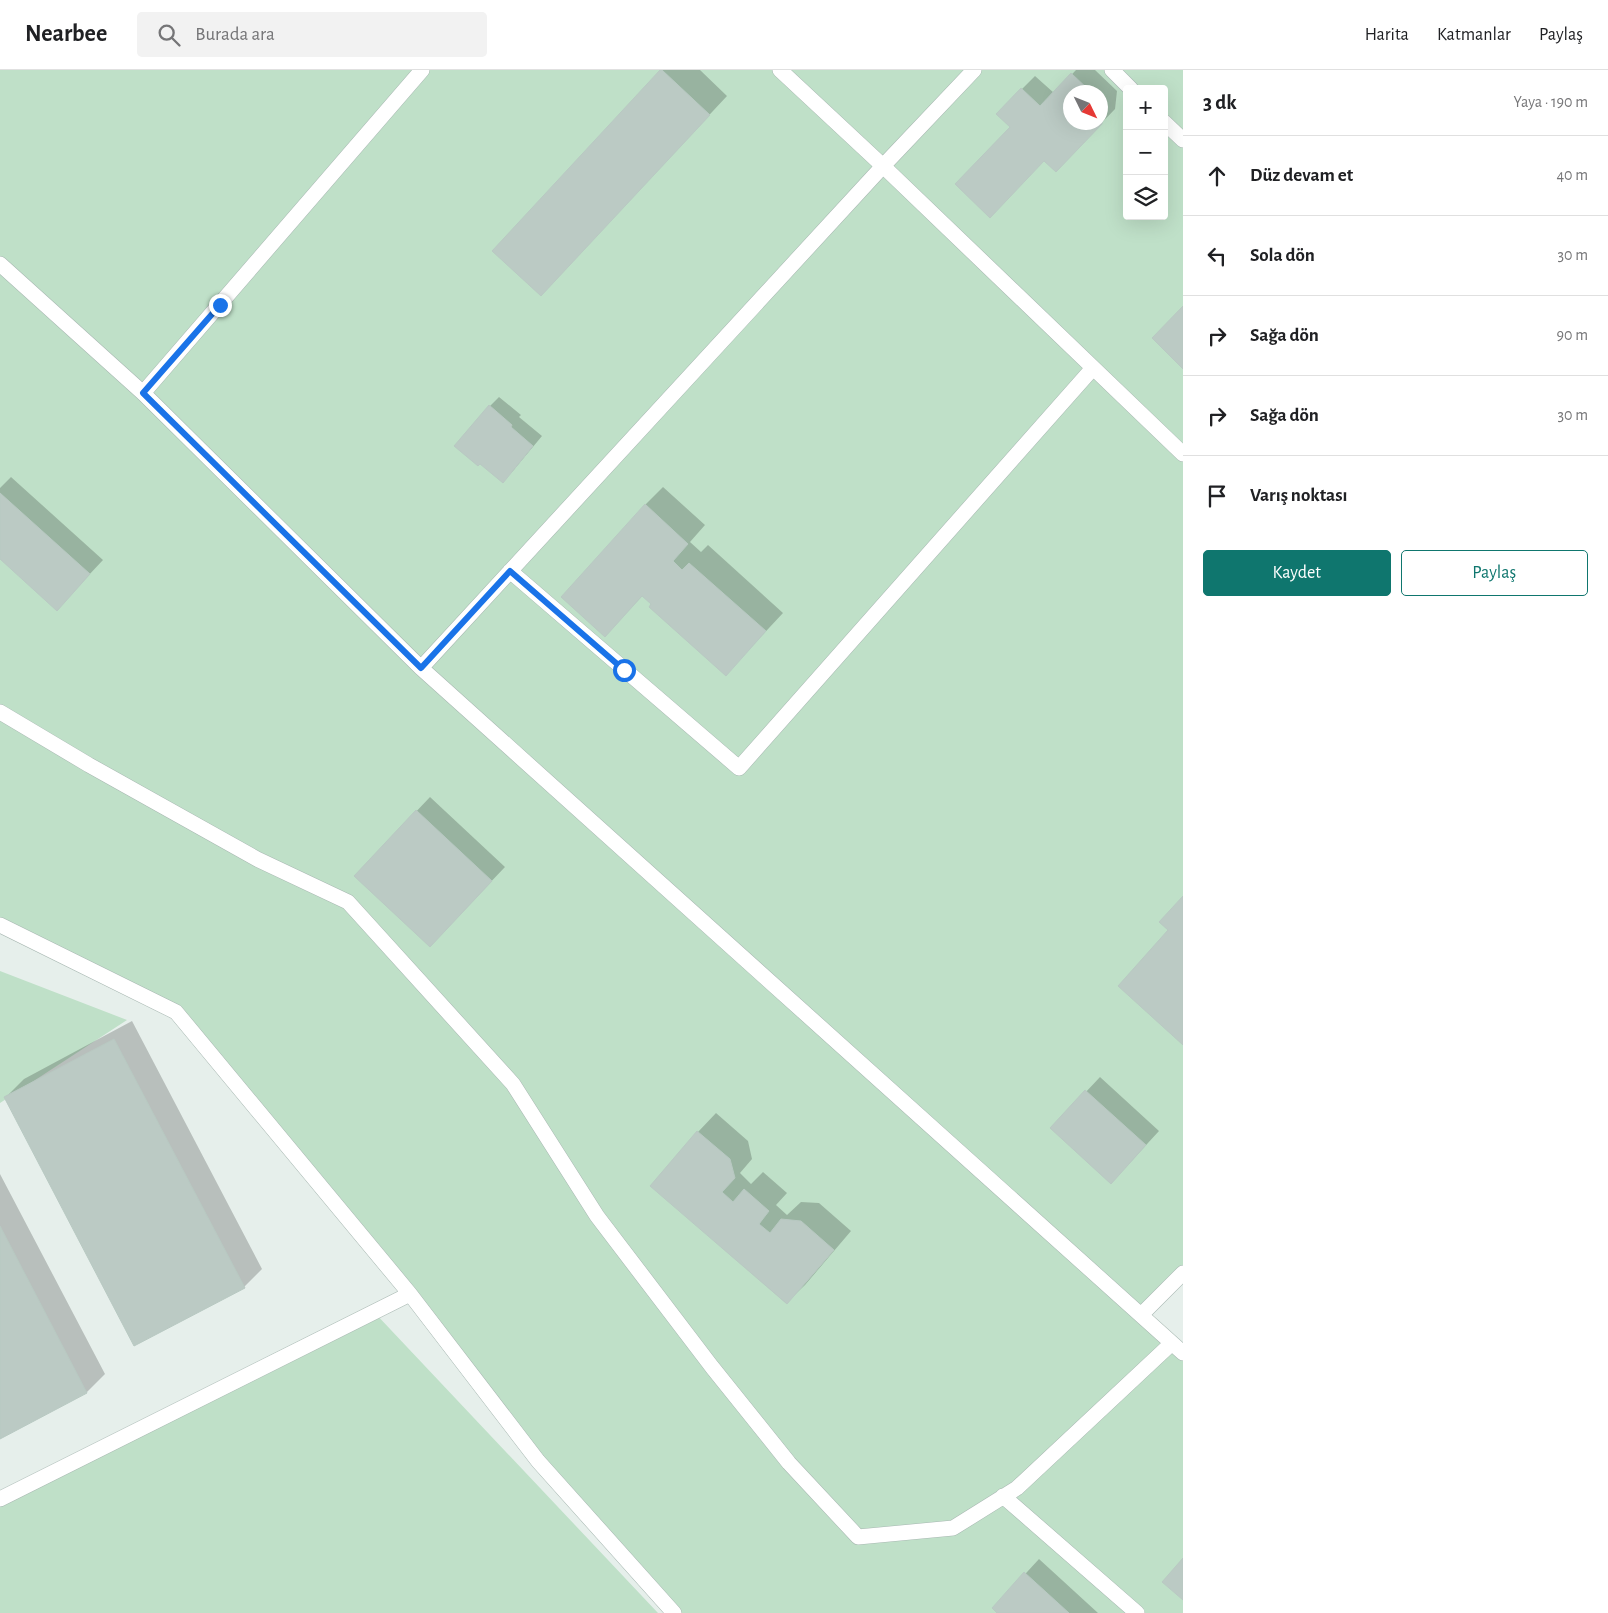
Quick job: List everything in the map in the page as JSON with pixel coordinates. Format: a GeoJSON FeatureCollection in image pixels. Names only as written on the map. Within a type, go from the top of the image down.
{"type":"FeatureCollection","features":[{"type":"Feature","properties":{"kind":"lane"},"geometry":{"type":"LineString","coordinates":[[143,393],[422,70]]}},
{"type":"Feature","properties":{"kind":"lane"},"geometry":{"type":"LineString","coordinates":[[780,70],[883,166],[1183,454]]}},
{"type":"Feature","properties":{"kind":"lane"},"geometry":{"type":"LineString","coordinates":[[421,668],[883,166],[974,70]]}},
{"type":"Feature","properties":{"kind":"lane"},"geometry":{"type":"LineString","coordinates":[[1112,70],[1127,85]]}},
{"type":"Feature","properties":{"kind":"lane"},"geometry":{"type":"LineString","coordinates":[[1168,126],[1183,140]]}},
{"type":"Feature","properties":{"kind":"lane"},"geometry":{"type":"LineString","coordinates":[[0,264],[143,393],[421,668],[1178,1348],[1017,1488],[953,1528],[858,1537],[789,1463],[712,1367],[597,1216],[512,1084],[348,902],[257,859],[89,765],[0,712]]}},
{"type":"Feature","properties":{"kind":"lane"},"geometry":{"type":"LineString","coordinates":[[510,571],[738,768],[1093,368]]}},
{"type":"Feature","properties":{"kind":"lane"},"geometry":{"type":"LineString","coordinates":[[0,925],[176,1012],[410,1294],[538,1461],[674,1613]]}},
{"type":"Feature","properties":{"kind":"lane"},"geometry":{"type":"LineString","coordinates":[[1141,1315],[1183,1272]]}},
{"type":"Feature","properties":{"kind":"lane"},"geometry":{"type":"LineString","coordinates":[[0,1499],[410,1294]]}},
{"type":"Feature","properties":{"kind":"lane"},"geometry":{"type":"LineString","coordinates":[[1003,1496],[1137,1613]]}},
{"type":"Feature","properties":{"kind":"green space"},"geometry":{"type":"Polygon","coordinates":[[[0,70],[1183,70],[1183,1273],[1141,1315],[1183,1353],[1183,1613],[674,1613],[538,1461],[176,1012],[0,925],[0,70]]]}},
{"type":"Feature","properties":{"kind":"green space"},"geometry":{"type":"Polygon","coordinates":[[[0,971],[127,1020],[0,1103],[0,971]]]}},
{"type":"Feature","properties":{"kind":"green space"},"geometry":{"type":"Polygon","coordinates":[[[374,1312],[658,1613],[0,1613],[0,1499],[374,1312]]]}},
{"type":"Feature","properties":{"kind":"building"},"geometry":{"type":"Polygon","coordinates":[[[660,70],[710,115],[541,296],[492,251],[660,70]]]}},
{"type":"Feature","properties":{"kind":"building"},"geometry":{"type":"Polygon","coordinates":[[[1071,73],[1084,85],[1063,85],[1063,130],[1096,130],[1056,172],[1044,161],[990,218],[955,184],[1010,127],[996,114],[1021,88],[1040,106],[1071,73]]]}},
{"type":"Feature","properties":{"kind":"building"},"geometry":{"type":"Polygon","coordinates":[[[1183,306],[1183,369],[1152,338],[1183,306]]]}},
{"type":"Feature","properties":{"kind":"building"},"geometry":{"type":"Polygon","coordinates":[[[489,405],[533,446],[503,483],[454,446],[489,405]]]}},
{"type":"Feature","properties":{"kind":"building"},"geometry":{"type":"Polygon","coordinates":[[[0,493],[90,574],[57,611],[0,559],[0,493]]]}},
{"type":"Feature","properties":{"kind":"building"},"geometry":{"type":"Polygon","coordinates":[[[645,504],[688,544],[673,561],[682,570],[689,563],[766,631],[726,676],[649,607],[651,604],[642,596],[605,637],[561,597],[645,504]]]}},
{"type":"Feature","properties":{"kind":"building"},"geometry":{"type":"Polygon","coordinates":[[[416,810],[492,881],[430,947],[354,876],[416,810]]]}},
{"type":"Feature","properties":{"kind":"building"},"geometry":{"type":"Polygon","coordinates":[[[1183,896],[1183,1045],[1118,986],[1168,930],[1159,922],[1183,896]]]}},
{"type":"Feature","properties":{"kind":"building"},"geometry":{"type":"Polygon","coordinates":[[[114,1039],[245,1288],[134,1346],[4,1097],[114,1039]]]}},
{"type":"Feature","properties":{"kind":"building"},"geometry":{"type":"Polygon","coordinates":[[[1085,1090],[1146,1145],[1111,1184],[1050,1128],[1085,1090]]]}},
{"type":"Feature","properties":{"kind":"building"},"geometry":{"type":"Polygon","coordinates":[[[697,1131],[730,1159],[735,1178],[722,1192],[733,1202],[744,1189],[769,1211],[759,1224],[770,1233],[781,1219],[801,1221],[834,1250],[787,1304],[650,1186],[697,1131]]]}},
{"type":"Feature","properties":{"kind":"building"},"geometry":{"type":"Polygon","coordinates":[[[0,1226],[87,1393],[0,1439],[0,1226]]]}},
{"type":"Feature","properties":{"kind":"building"},"geometry":{"type":"Polygon","coordinates":[[[1183,1558],[1183,1600],[1162,1582],[1183,1558]]]}},
{"type":"Feature","properties":{"kind":"building"},"geometry":{"type":"Polygon","coordinates":[[[1024,1572],[1069,1613],[997,1613],[992,1608],[1024,1572]]]}},
{"type":"Feature","properties":{"kind":"route"},"geometry":{"type":"LineString","coordinates":[[220,305],[143,393],[421,668],[510,571],[624,670]]}}]}
